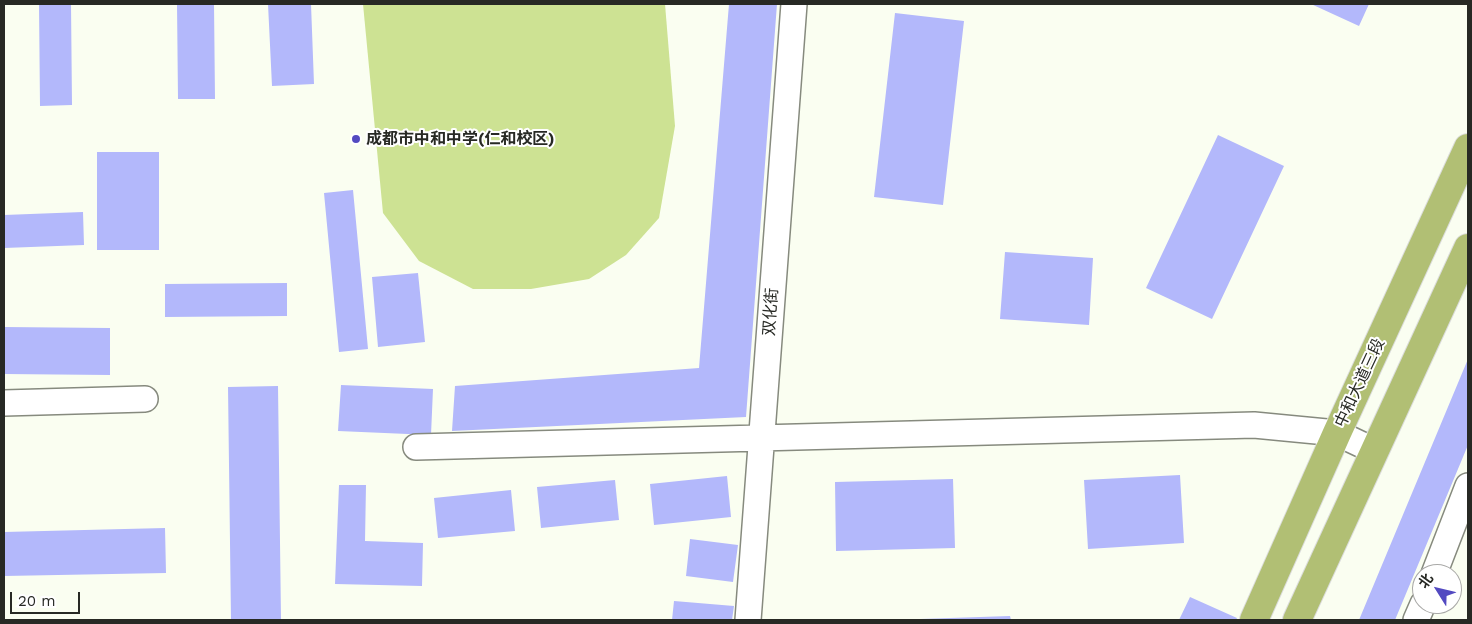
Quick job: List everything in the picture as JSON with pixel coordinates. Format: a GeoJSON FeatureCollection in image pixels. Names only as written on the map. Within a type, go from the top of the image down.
{"type":"FeatureCollection","features":[{"type":"Feature","properties":{"kind":"main road","name":"中和大道三段"},"geometry":{"type":"LineString","coordinates":[[1254,620],[1337,433],[1468,148]]}},
{"type":"Feature","properties":{"kind":"main road"},"geometry":{"type":"LineString","coordinates":[[1297,620],[1468,248]]}},
{"type":"Feature","properties":{"kind":"street","name":"双化街"},"geometry":{"type":"LineString","coordinates":[[748,620],[794,4]]}},
{"type":"Feature","properties":{"kind":"street"},"geometry":{"type":"LineString","coordinates":[[4,403],[145,399]]}},
{"type":"Feature","properties":{"kind":"street"},"geometry":{"type":"LineString","coordinates":[[416,447],[1254,425],[1337,433],[1375,451]]}},
{"type":"Feature","properties":{"kind":"street"},"geometry":{"type":"LineString","coordinates":[[1438,564],[1468,486]]}},
{"type":"Feature","properties":{"kind":"green space"},"geometry":{"type":"Polygon","coordinates":[[[363,4],[665,4],[675,126],[659,218],[626,255],[589,279],[531,289],[473,289],[419,261],[383,213],[363,4]]]}},
{"type":"Feature","properties":{"kind":"building"},"geometry":{"type":"Polygon","coordinates":[[[39,4],[71,4],[72,105],[40,106],[39,4]]]}},
{"type":"Feature","properties":{"kind":"building"},"geometry":{"type":"Polygon","coordinates":[[[177,4],[214,4],[215,99],[178,99],[177,4]]]}},
{"type":"Feature","properties":{"kind":"building"},"geometry":{"type":"Polygon","coordinates":[[[268,4],[311,4],[314,84],[272,86],[268,4]]]}},
{"type":"Feature","properties":{"kind":"building"},"geometry":{"type":"Polygon","coordinates":[[[729,4],[777,4],[746,417],[452,431],[455,386],[699,368],[729,4]]]}},
{"type":"Feature","properties":{"kind":"building"},"geometry":{"type":"Polygon","coordinates":[[[1311,4],[1369,4],[1359,26],[1311,4]]]}},
{"type":"Feature","properties":{"kind":"building"},"geometry":{"type":"Polygon","coordinates":[[[895,13],[964,21],[943,205],[874,197],[895,13]]]}},
{"type":"Feature","properties":{"kind":"building"},"geometry":{"type":"Polygon","coordinates":[[[1218,135],[1284,166],[1212,319],[1146,288],[1218,135]]]}},
{"type":"Feature","properties":{"kind":"building"},"geometry":{"type":"Polygon","coordinates":[[[97,152],[159,152],[159,250],[97,250],[97,152]]]}},
{"type":"Feature","properties":{"kind":"building"},"geometry":{"type":"Polygon","coordinates":[[[353,190],[368,349],[339,352],[324,193],[353,190]]]}},
{"type":"Feature","properties":{"kind":"building"},"geometry":{"type":"Polygon","coordinates":[[[83,212],[84,245],[4,248],[4,215],[83,212]]]}},
{"type":"Feature","properties":{"kind":"building"},"geometry":{"type":"Polygon","coordinates":[[[1005,252],[1093,258],[1089,325],[1000,319],[1005,252]]]}},
{"type":"Feature","properties":{"kind":"building"},"geometry":{"type":"Polygon","coordinates":[[[418,273],[425,342],[378,347],[372,277],[418,273]]]}},
{"type":"Feature","properties":{"kind":"building"},"geometry":{"type":"Polygon","coordinates":[[[287,283],[287,316],[165,317],[165,284],[287,283]]]}},
{"type":"Feature","properties":{"kind":"building"},"geometry":{"type":"Polygon","coordinates":[[[4,327],[110,328],[110,375],[4,374],[4,327]]]}},
{"type":"Feature","properties":{"kind":"building"},"geometry":{"type":"Polygon","coordinates":[[[1468,359],[1468,445],[1418,564],[1412,564],[1412,579],[1395,620],[1359,620],[1468,359]]]}},
{"type":"Feature","properties":{"kind":"building"},"geometry":{"type":"Polygon","coordinates":[[[341,385],[433,389],[431,435],[338,431],[341,385]]]}},
{"type":"Feature","properties":{"kind":"building"},"geometry":{"type":"Polygon","coordinates":[[[278,386],[281,620],[231,620],[228,387],[278,386]]]}},
{"type":"Feature","properties":{"kind":"building"},"geometry":{"type":"Polygon","coordinates":[[[1180,475],[1184,543],[1088,549],[1084,480],[1180,475]]]}},
{"type":"Feature","properties":{"kind":"building"},"geometry":{"type":"Polygon","coordinates":[[[727,476],[731,517],[654,525],[650,484],[727,476]]]}},
{"type":"Feature","properties":{"kind":"building"},"geometry":{"type":"Polygon","coordinates":[[[953,479],[955,548],[836,551],[835,482],[953,479]]]}},
{"type":"Feature","properties":{"kind":"building"},"geometry":{"type":"Polygon","coordinates":[[[615,480],[619,520],[541,528],[537,487],[615,480]]]}},
{"type":"Feature","properties":{"kind":"building"},"geometry":{"type":"Polygon","coordinates":[[[339,485],[366,485],[365,541],[423,543],[422,586],[335,584],[339,485]]]}},
{"type":"Feature","properties":{"kind":"building"},"geometry":{"type":"Polygon","coordinates":[[[511,490],[515,531],[438,538],[434,498],[511,490]]]}},
{"type":"Feature","properties":{"kind":"building"},"geometry":{"type":"Polygon","coordinates":[[[165,528],[166,573],[4,576],[4,532],[165,528]]]}},
{"type":"Feature","properties":{"kind":"building"},"geometry":{"type":"Polygon","coordinates":[[[690,539],[738,545],[733,582],[686,576],[690,539]]]}},
{"type":"Feature","properties":{"kind":"building"},"geometry":{"type":"Polygon","coordinates":[[[1190,597],[1237,618],[1236,620],[1179,620],[1190,597]]]}},
{"type":"Feature","properties":{"kind":"building"},"geometry":{"type":"Polygon","coordinates":[[[674,601],[734,606],[732,620],[672,620],[674,601]]]}},
{"type":"Feature","properties":{"kind":"building"},"geometry":{"type":"Polygon","coordinates":[[[1010,616],[1011,620],[920,620],[920,619],[1010,616]]]}},
{"type":"Feature","properties":{"kind":"place","name":"成都市中和中学(仁和校区)"},"geometry":{"type":"Point","coordinates":[356,139]}}]}
